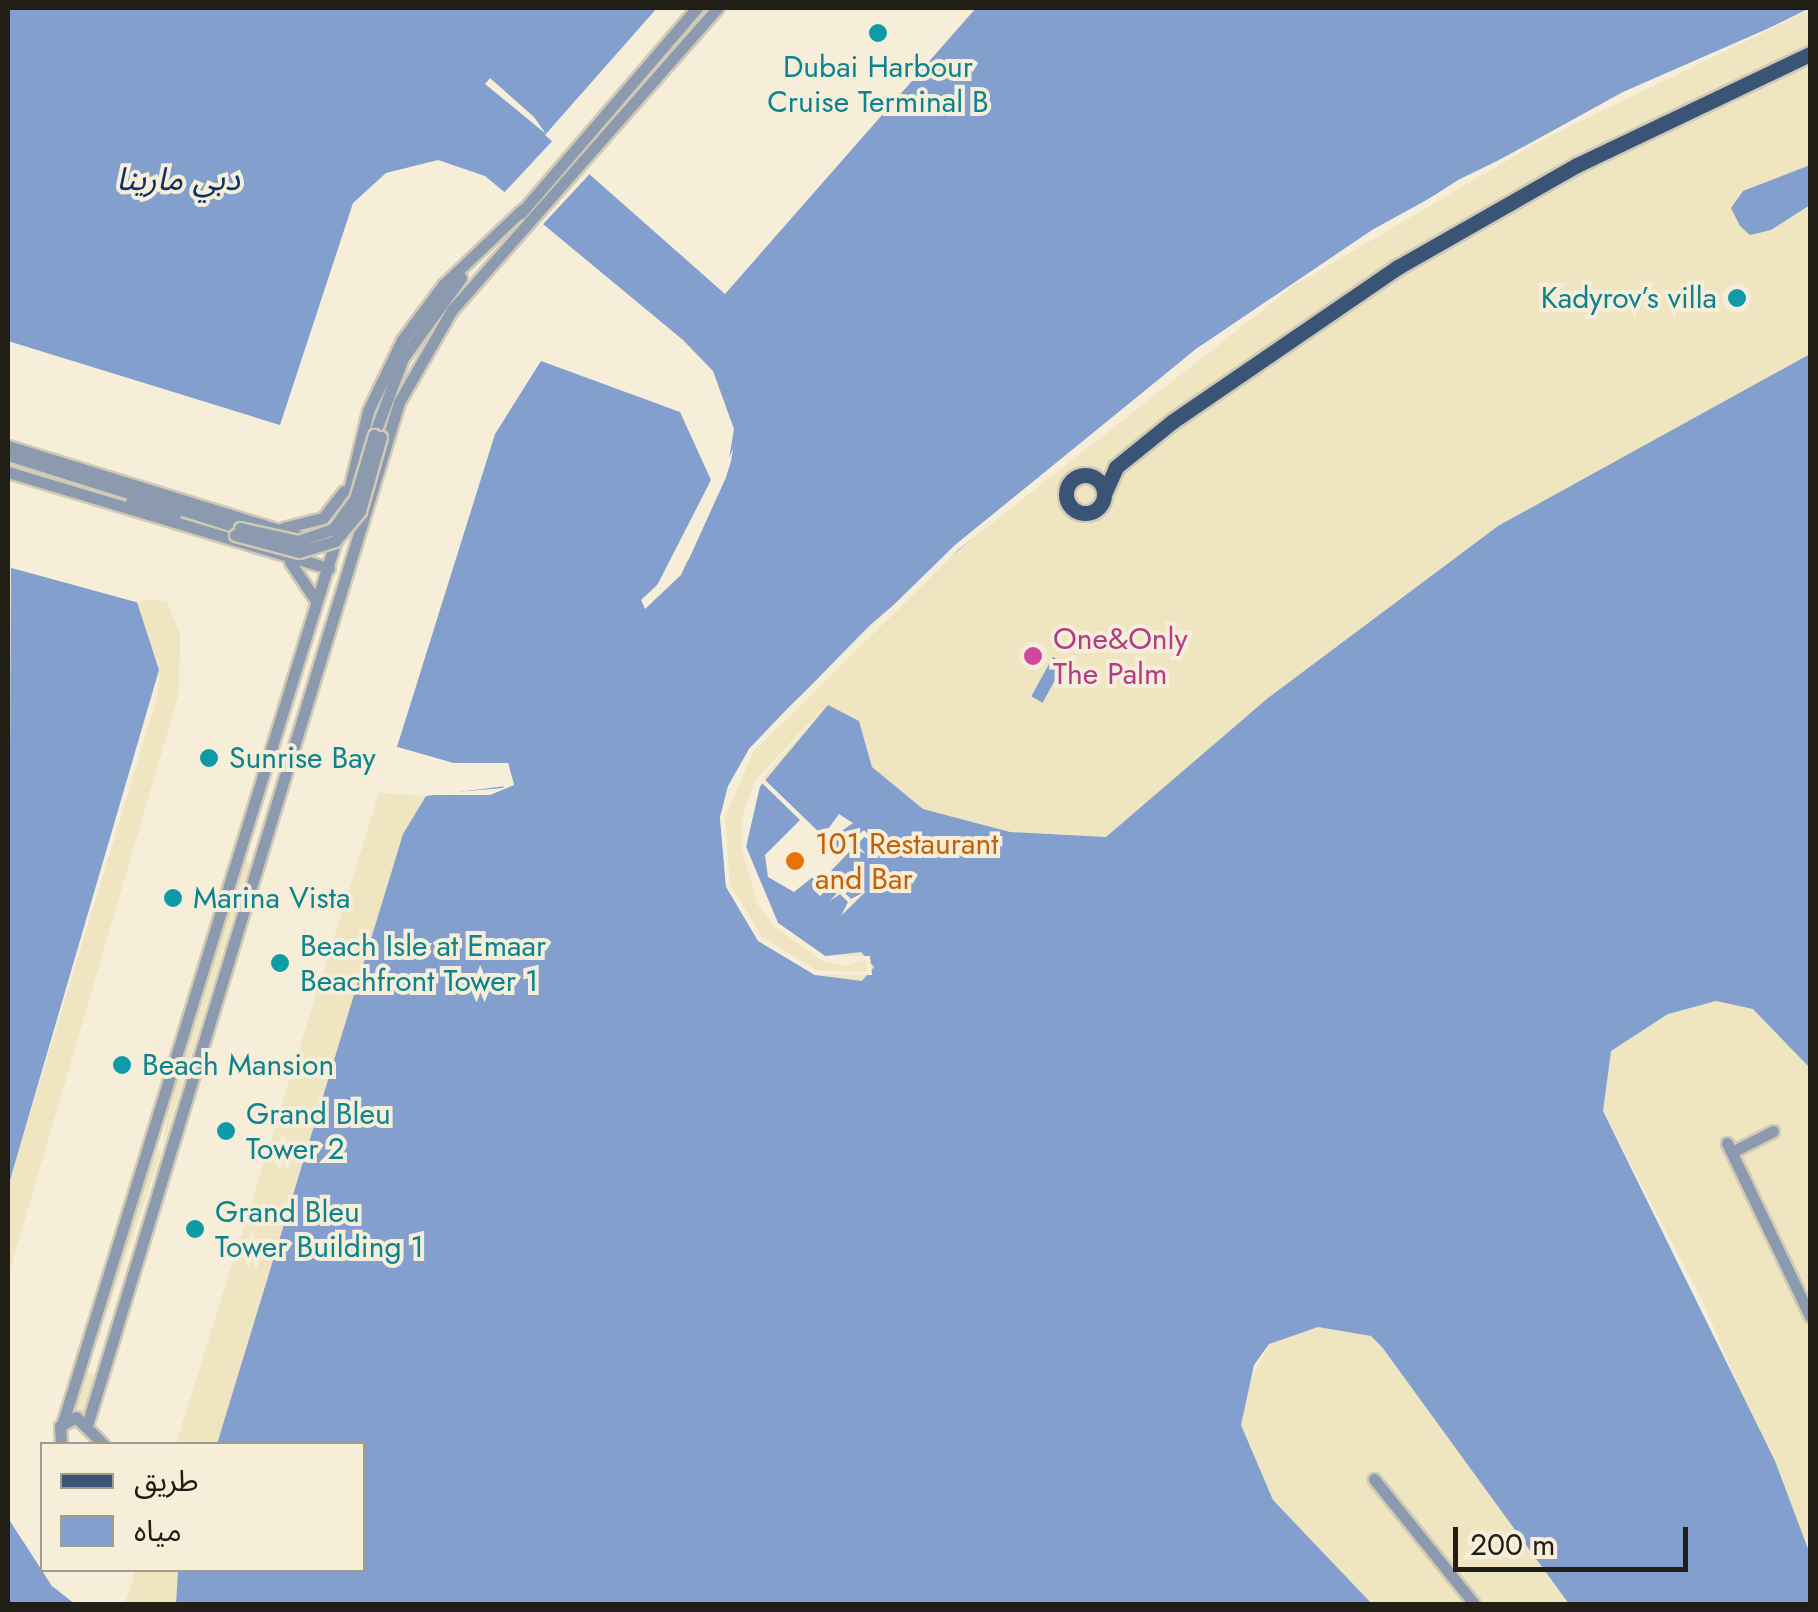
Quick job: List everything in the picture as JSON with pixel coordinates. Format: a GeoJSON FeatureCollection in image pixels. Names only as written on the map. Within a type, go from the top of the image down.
{"type":"FeatureCollection","features":[{"type":"Feature","properties":{"kind":"main road"},"geometry":{"type":"LineString","coordinates":[[1121,462],[1096,510],[1072,508],[1068,485],[1121,462],[1269,352],[1457,232],[1810,54]]}},
{"type":"Feature","properties":{"kind":"main road"},"geometry":{"type":"LineString","coordinates":[[1089,475],[1105,492]]}},
{"type":"Feature","properties":{"kind":"street"},"geometry":{"type":"LineString","coordinates":[[8,463],[238,532],[298,541],[334,528],[355,499],[424,322],[697,8]]}},
{"type":"Feature","properties":{"kind":"street"},"geometry":{"type":"LineString","coordinates":[[102,1442],[88,1422],[98,1371],[344,572],[418,362],[536,218],[718,8]]}},
{"type":"Feature","properties":{"kind":"street"},"geometry":{"type":"LineString","coordinates":[[61,1442],[63,1422],[164,1081],[333,547],[374,394],[409,328],[523,209]]}},
{"type":"Feature","properties":{"kind":"street"},"geometry":{"type":"LineString","coordinates":[[377,436],[434,322],[536,218]]}},
{"type":"Feature","properties":{"kind":"street"},"geometry":{"type":"LineString","coordinates":[[8,446],[351,553]]}},
{"type":"Feature","properties":{"kind":"street"},"geometry":{"type":"LineString","coordinates":[[8,455],[238,532]]}},
{"type":"Feature","properties":{"kind":"street"},"geometry":{"type":"LineString","coordinates":[[96,473],[112,468]]}},
{"type":"Feature","properties":{"kind":"street"},"geometry":{"type":"LineString","coordinates":[[8,472],[344,572]]}},
{"type":"Feature","properties":{"kind":"street"},"geometry":{"type":"LineString","coordinates":[[275,528],[323,518],[351,478]]}},
{"type":"Feature","properties":{"kind":"street"},"geometry":{"type":"LineString","coordinates":[[147,524],[161,520]]}},
{"type":"Feature","properties":{"kind":"street"},"geometry":{"type":"LineString","coordinates":[[264,551],[300,568],[316,600]]}},
{"type":"Feature","properties":{"kind":"street"},"geometry":{"type":"LineString","coordinates":[[242,834],[239,870],[253,862]]}},
{"type":"Feature","properties":{"kind":"street"},"geometry":{"type":"LineString","coordinates":[[164,1081],[153,1144],[166,1148]]}},
{"type":"Feature","properties":{"kind":"street"},"geometry":{"type":"LineString","coordinates":[[175,1119],[187,1110]]}},
{"type":"Feature","properties":{"kind":"street"},"geometry":{"type":"LineString","coordinates":[[1773,1131],[1730,1148],[1810,1316]]}},
{"type":"Feature","properties":{"kind":"street"},"geometry":{"type":"LineString","coordinates":[[150,1200],[155,1215]]}},
{"type":"Feature","properties":{"kind":"street"},"geometry":{"type":"LineString","coordinates":[[88,1338],[84,1368],[98,1371]]}},
{"type":"Feature","properties":{"kind":"street"},"geometry":{"type":"LineString","coordinates":[[63,1422],[88,1422]]}},
{"type":"Feature","properties":{"kind":"street"},"geometry":{"type":"LineString","coordinates":[[1374,1479],[1474,1604]]}},
{"type":"Feature","properties":{"kind":"sand"},"geometry":{"type":"Polygon","coordinates":[[[1810,10],[1810,354],[1498,526],[1268,698],[1106,837],[1010,832],[923,809],[872,767],[859,721],[861,952],[874,967],[862,981],[815,975],[759,941],[726,887],[720,817],[738,766],[870,625],[1105,420],[1289,283],[1537,136],[1810,10]]]}},
{"type":"Feature","properties":{"kind":"sand"},"geometry":{"type":"Polygon","coordinates":[[[137,602],[167,602],[180,634],[179,693],[8,1277],[8,1187],[158,695],[159,669],[137,602]]]}},
{"type":"Feature","properties":{"kind":"sand"},"geometry":{"type":"Polygon","coordinates":[[[379,793],[426,796],[403,834],[218,1442],[177,1442],[379,793]]]}},
{"type":"Feature","properties":{"kind":"sand"},"geometry":{"type":"Polygon","coordinates":[[[242,854],[250,864],[163,1146],[173,1075],[242,854]]]}},
{"type":"Feature","properties":{"kind":"sand"},"geometry":{"type":"Polygon","coordinates":[[[1716,1001],[1753,1009],[1810,1068],[1810,1554],[1702,1300],[1603,1111],[1610,1051],[1668,1014],[1716,1001]]]}},
{"type":"Feature","properties":{"kind":"sand"},"geometry":{"type":"Polygon","coordinates":[[[152,1144],[161,1153],[89,1366],[87,1363],[152,1144]]]}},
{"type":"Feature","properties":{"kind":"sand"},"geometry":{"type":"Polygon","coordinates":[[[1318,1327],[1371,1336],[1382,1347],[1569,1604],[1372,1604],[1273,1500],[1241,1425],[1244,1394],[1269,1344],[1318,1327]]]}},
{"type":"Feature","properties":{"kind":"sand"},"geometry":{"type":"Polygon","coordinates":[[[83,1369],[95,1375],[86,1415],[67,1415],[83,1369]]]}},
{"type":"Feature","properties":{"kind":"sand"},"geometry":{"type":"Polygon","coordinates":[[[135,1572],[178,1572],[176,1604],[125,1604],[135,1572]]]}},
{"type":"Feature","properties":{"kind":"water","name":"دبي مارينا"},"geometry":{"type":"Polygon","coordinates":[[[8,8],[657,8],[545,135],[725,294],[976,8],[1810,8],[1458,180],[1196,349],[870,625],[749,749],[720,817],[726,887],[758,941],[815,975],[862,981],[874,967],[861,952],[825,956],[778,923],[746,847],[753,795],[828,705],[859,721],[872,767],[923,809],[1010,832],[1106,837],[1268,698],[1498,526],[1810,354],[1810,1068],[1753,1009],[1716,1001],[1668,1014],[1611,1051],[1603,1111],[1775,1461],[1810,1554],[1810,1604],[1569,1604],[1382,1347],[1371,1336],[1318,1327],[1269,1344],[1254,1365],[1241,1425],[1273,1500],[1372,1604],[176,1604],[178,1572],[365,1572],[365,1442],[218,1442],[403,834],[426,796],[514,785],[508,763],[453,763],[397,747],[495,434],[541,361],[680,412],[711,480],[645,609],[689,559],[726,477],[734,429],[713,371],[683,340],[485,176],[438,160],[386,173],[353,203],[280,425],[8,341],[8,8]]]}},
{"type":"Feature","properties":{"kind":"water"},"geometry":{"type":"Polygon","coordinates":[[[1810,165],[1810,205],[1771,230],[1750,235],[1740,226],[1731,208],[1743,191],[1810,165]]]}},
{"type":"Feature","properties":{"kind":"water"},"geometry":{"type":"Polygon","coordinates":[[[11,565],[137,602],[159,670],[8,1187],[11,565]]]}},
{"type":"Feature","properties":{"kind":"water"},"geometry":{"type":"Polygon","coordinates":[[[1053,657],[1064,663],[1043,703],[1031,696],[1053,657]]]}},
{"type":"Feature","properties":{"kind":"water"},"geometry":{"type":"Polygon","coordinates":[[[8,1518],[40,1572],[75,1604],[8,1604],[8,1518]]]}},
{"type":"Feature","properties":{"kind":"pier"},"geometry":{"type":"Polygon","coordinates":[[[1810,10],[1540,141],[1292,287],[959,549],[753,752],[725,818],[730,885],[762,937],[816,970],[867,972],[866,960],[846,966],[823,961],[775,927],[758,905],[741,847],[742,817],[756,779],[831,700],[763,778],[823,836],[839,814],[853,823],[830,839],[839,852],[864,830],[876,842],[864,837],[857,845],[866,854],[853,848],[827,875],[842,873],[834,882],[841,889],[850,880],[843,891],[851,899],[866,891],[841,916],[848,902],[840,894],[830,901],[838,892],[831,885],[820,896],[813,889],[826,880],[819,872],[794,892],[768,877],[765,855],[800,820],[761,782],[746,847],[778,923],[825,956],[870,956],[872,975],[815,975],[759,941],[726,886],[720,817],[728,786],[749,749],[955,545],[1196,349],[1372,230],[1623,92],[1810,10]]]}},
{"type":"Feature","properties":{"kind":"pier"},"geometry":{"type":"Polygon","coordinates":[[[490,78],[534,117],[546,134],[485,84],[490,78]]]}},
{"type":"Feature","properties":{"kind":"pier"},"geometry":{"type":"Polygon","coordinates":[[[555,138],[592,172],[540,227],[504,193],[555,138]]]}},
{"type":"Feature","properties":{"kind":"pier"},"geometry":{"type":"Polygon","coordinates":[[[733,449],[726,477],[681,575],[645,609],[641,600],[671,572],[716,481],[677,572],[733,449]]]}},
{"type":"Feature","properties":{"kind":"pier"},"geometry":{"type":"Polygon","coordinates":[[[9,560],[139,598],[143,604],[8,567],[9,560]]]}},
{"type":"Feature","properties":{"kind":"pier"},"geometry":{"type":"Polygon","coordinates":[[[397,747],[453,763],[508,763],[514,785],[490,795],[419,795],[503,788],[509,772],[433,764],[397,747]]]}},
{"type":"Feature","properties":{"kind":"pier"},"geometry":{"type":"Polygon","coordinates":[[[44,1572],[80,1604],[52,1586],[44,1572]]]}},
{"type":"Feature","properties":{"kind":"place","name":"Dubai Harbour Cruise Terminal B"},"geometry":{"type":"Point","coordinates":[878,33]}},
{"type":"Feature","properties":{"kind":"place","name":"Kadyrov’s villa"},"geometry":{"type":"Point","coordinates":[1737,298]}},
{"type":"Feature","properties":{"kind":"place","name":"One&Only The Palm"},"geometry":{"type":"Point","coordinates":[1033,656]}},
{"type":"Feature","properties":{"kind":"place","name":"Sunrise Bay"},"geometry":{"type":"Point","coordinates":[209,758]}},
{"type":"Feature","properties":{"kind":"place","name":"101 Restaurant and Bar"},"geometry":{"type":"Point","coordinates":[795,861]}},
{"type":"Feature","properties":{"kind":"place","name":"Marina Vista"},"geometry":{"type":"Point","coordinates":[173,898]}},
{"type":"Feature","properties":{"kind":"place","name":"Beach Isle at Emaar Beachfront Tower 1"},"geometry":{"type":"Point","coordinates":[280,963]}},
{"type":"Feature","properties":{"kind":"place","name":"Beach Mansion"},"geometry":{"type":"Point","coordinates":[122,1065]}},
{"type":"Feature","properties":{"kind":"place","name":"Grand Bleu Tower 2"},"geometry":{"type":"Point","coordinates":[226,1131]}},
{"type":"Feature","properties":{"kind":"place","name":"Grand Bleu Tower Building 1"},"geometry":{"type":"Point","coordinates":[195,1229]}}]}
